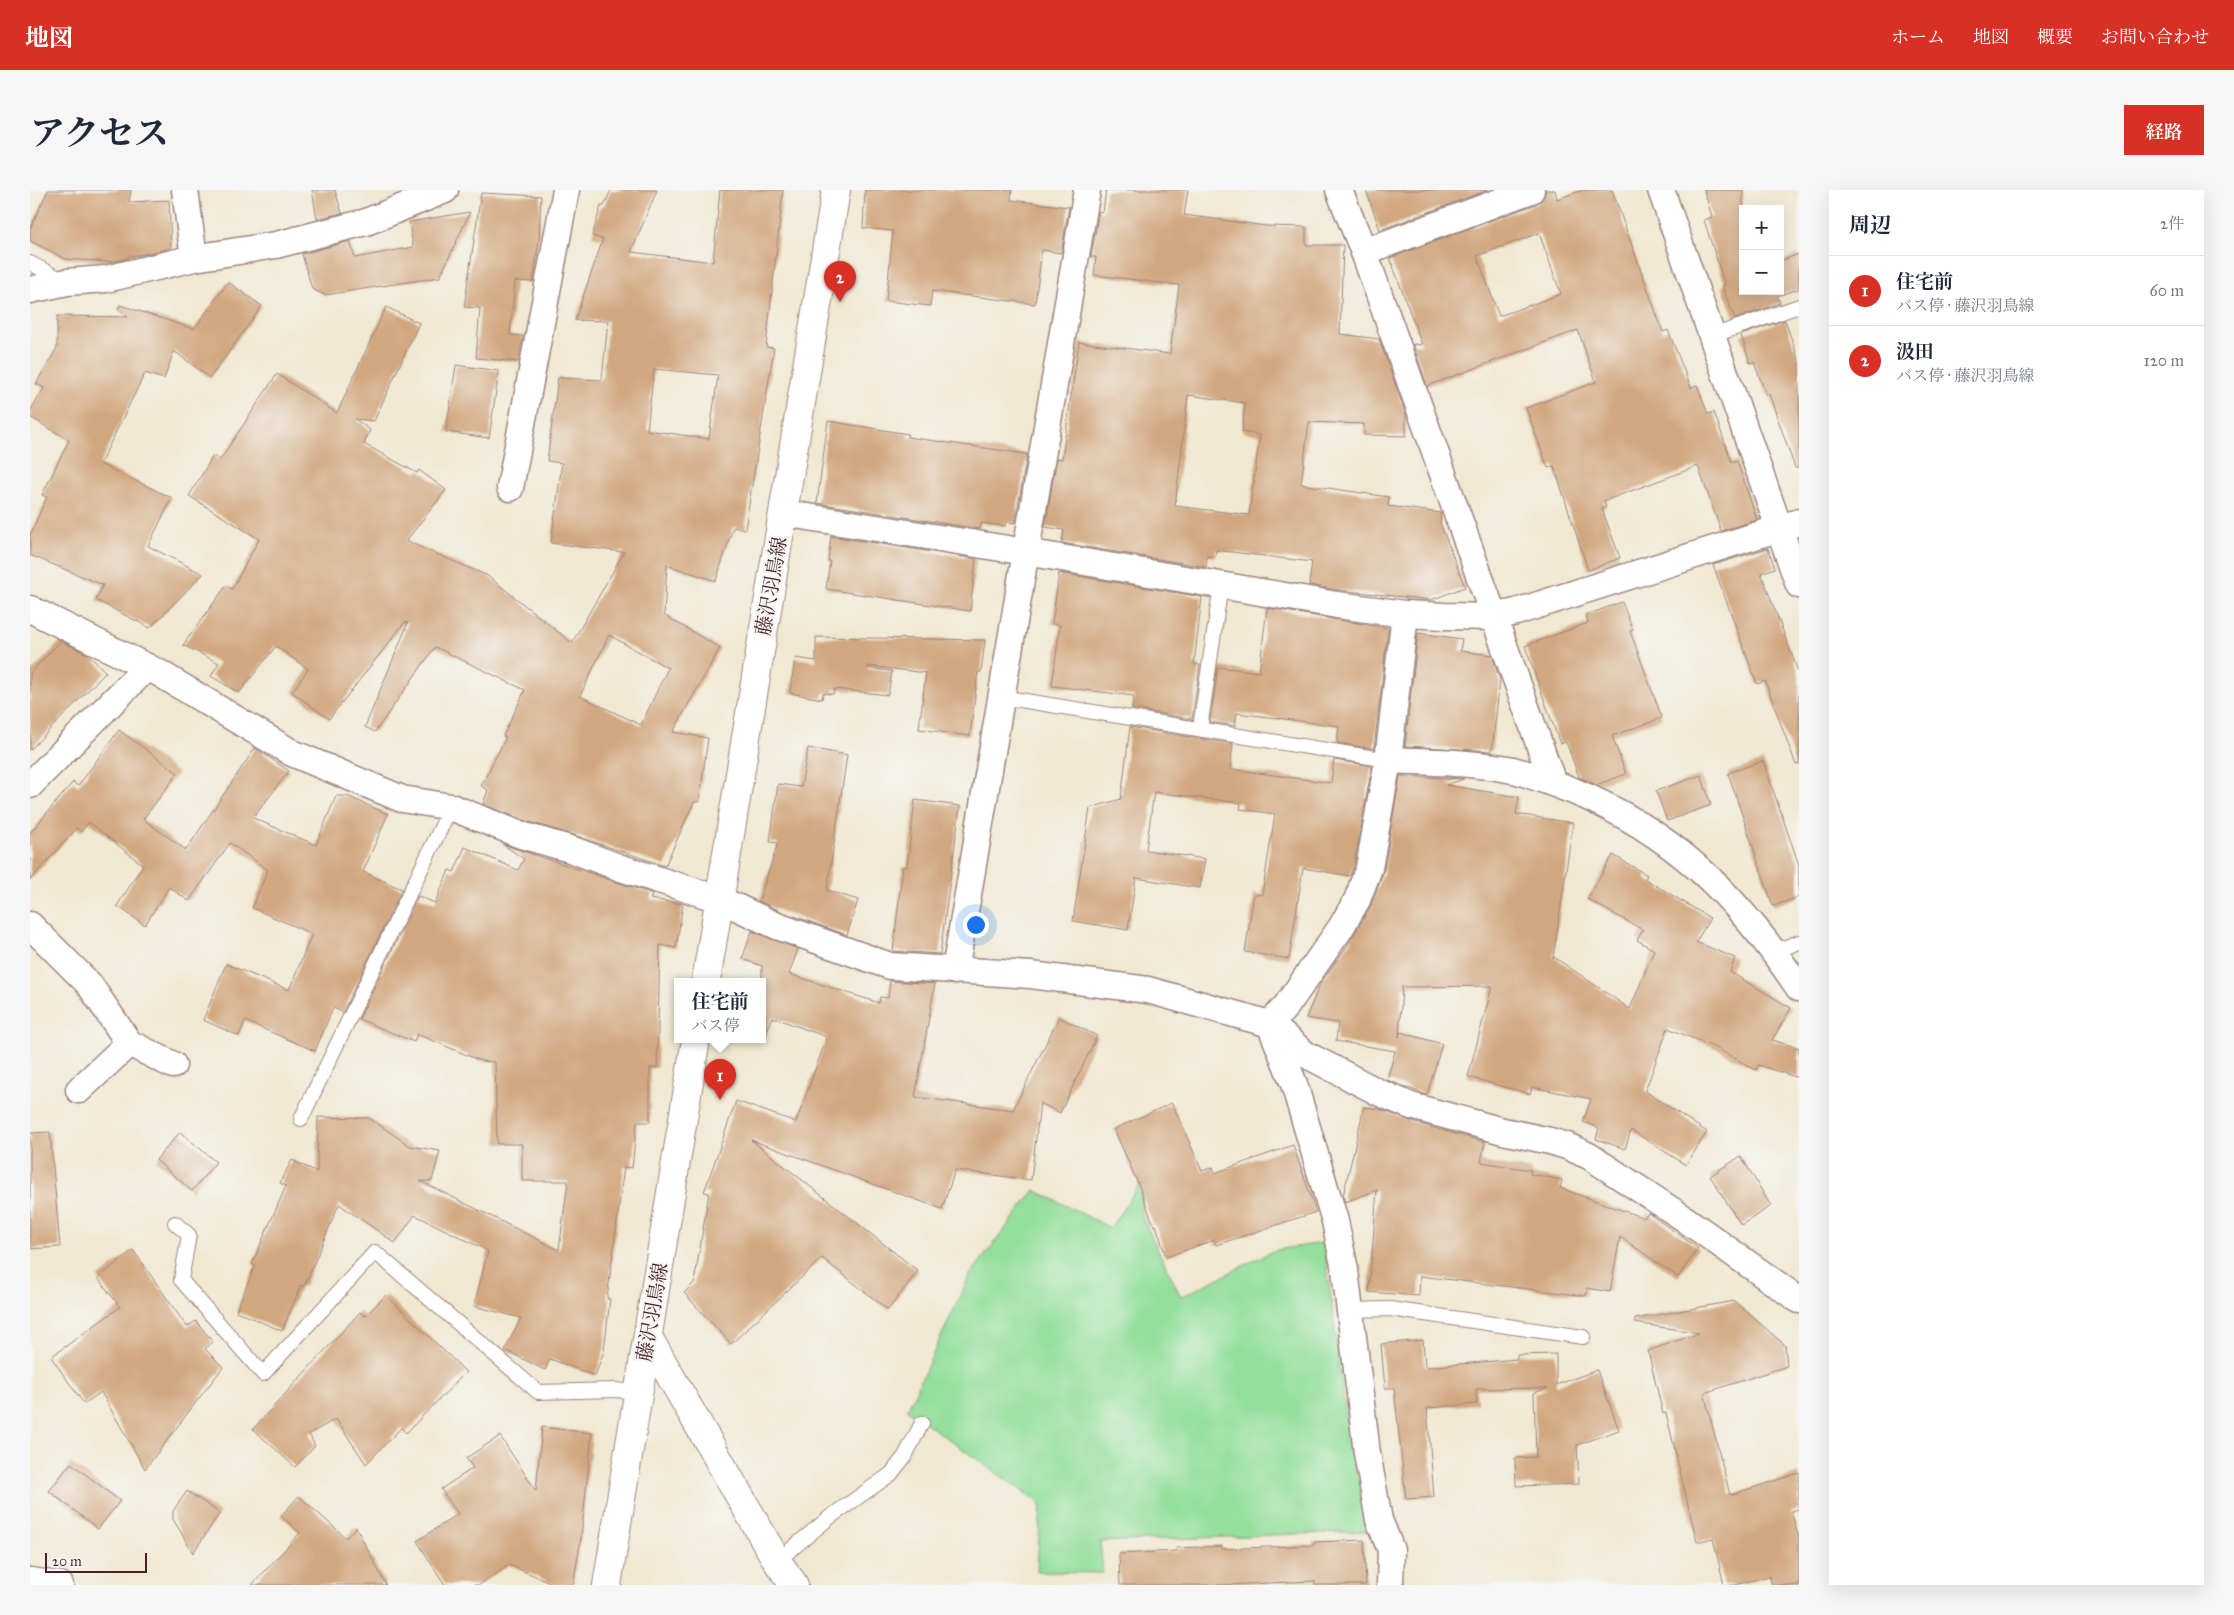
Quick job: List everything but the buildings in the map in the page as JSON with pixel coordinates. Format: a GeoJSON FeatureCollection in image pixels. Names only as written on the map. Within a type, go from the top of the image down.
{"type":"FeatureCollection","features":[{"type":"Feature","properties":{"kind":"street"},"geometry":{"type":"LineString","coordinates":[[185,190],[194,258]]}},
{"type":"Feature","properties":{"kind":"street"},"geometry":{"type":"LineString","coordinates":[[30,290],[67,282],[106,279],[194,258],[276,245],[366,222],[444,190]]}},
{"type":"Feature","properties":{"kind":"street"},"geometry":{"type":"LineString","coordinates":[[510,488],[566,190]]}},
{"type":"Feature","properties":{"kind":"street","name":"藤沢羽鳥線"},"geometry":{"type":"LineString","coordinates":[[706,978],[836,190]]}},
{"type":"Feature","properties":{"kind":"street"},"geometry":{"type":"LineString","coordinates":[[955,970],[1087,190]]}},
{"type":"Feature","properties":{"kind":"street"},"geometry":{"type":"LineString","coordinates":[[1339,190],[1364,252],[1553,783]]}},
{"type":"Feature","properties":{"kind":"street"},"geometry":{"type":"LineString","coordinates":[[1364,252],[1531,190]]}},
{"type":"Feature","properties":{"kind":"street"},"geometry":{"type":"LineString","coordinates":[[1661,190],[1712,336],[1789,525],[1799,585]]}},
{"type":"Feature","properties":{"kind":"street"},"geometry":{"type":"LineString","coordinates":[[783,513],[1337,605],[1406,614],[1493,617],[1525,609],[1789,525]]}},
{"type":"Feature","properties":{"kind":"street"},"geometry":{"type":"LineString","coordinates":[[30,609],[147,667],[292,753],[402,799],[451,807],[521,836],[570,849],[621,868],[719,899],[777,926],[890,966],[1031,975],[1148,990],[1270,1024],[1305,1054],[1403,1103],[1503,1131],[1550,1141],[1589,1156],[1682,1217],[1799,1300]]}},
{"type":"Feature","properties":{"kind":"street"},"geometry":{"type":"LineString","coordinates":[[1270,1024],[1287,1005],[1340,929],[1357,900],[1369,868],[1388,760],[1406,614]]}},
{"type":"Feature","properties":{"kind":"street"},"geometry":{"type":"LineString","coordinates":[[30,785],[147,667]]}},
{"type":"Feature","properties":{"kind":"street"},"geometry":{"type":"LineString","coordinates":[[1388,760],[1513,770],[1553,783],[1606,804],[1667,842],[1722,889],[1774,952],[1799,988]]}},
{"type":"Feature","properties":{"kind":"street"},"geometry":{"type":"LineString","coordinates":[[30,925],[89,984],[129,1043],[173,1065]]}},
{"type":"Feature","properties":{"kind":"street"},"geometry":{"type":"LineString","coordinates":[[1270,1024],[1294,1084],[1320,1165],[1335,1221],[1350,1310],[1367,1453],[1379,1520],[1391,1550],[1390,1585]]}},
{"type":"Feature","properties":{"kind":"street"},"geometry":{"type":"LineString","coordinates":[[79,1090],[129,1043]]}},
{"type":"Feature","properties":{"kind":"street","name":"藤沢羽鳥線"},"geometry":{"type":"LineString","coordinates":[[607,1585],[638,1392],[649,1339],[695,1043]]}},
{"type":"Feature","properties":{"kind":"street"},"geometry":{"type":"LineString","coordinates":[[649,1339],[777,1561],[794,1585]]}},
{"type":"Feature","properties":{"kind":"street"},"geometry":{"type":"LineString","coordinates":[[30,1581],[60,1585]]}},
{"type":"Feature","properties":{"kind":"lane"},"geometry":{"type":"LineString","coordinates":[[30,263],[67,282]]}},
{"type":"Feature","properties":{"kind":"lane"},"geometry":{"type":"LineString","coordinates":[[1712,336],[1799,306]]}},
{"type":"Feature","properties":{"kind":"lane"},"geometry":{"type":"LineString","coordinates":[[1200,728],[1221,585]]}},
{"type":"Feature","properties":{"kind":"lane"},"geometry":{"type":"LineString","coordinates":[[1001,697],[1388,760]]}},
{"type":"Feature","properties":{"kind":"lane"},"geometry":{"type":"LineString","coordinates":[[301,1119],[451,807]]}},
{"type":"Feature","properties":{"kind":"lane"},"geometry":{"type":"LineString","coordinates":[[1774,952],[1799,942]]}},
{"type":"Feature","properties":{"kind":"lane"},"geometry":{"type":"LineString","coordinates":[[175,1223],[189,1235],[181,1280],[263,1374],[375,1252],[538,1392],[615,1390],[638,1392]]}},
{"type":"Feature","properties":{"kind":"lane"},"geometry":{"type":"LineString","coordinates":[[1350,1310],[1390,1309],[1583,1337]]}},
{"type":"Feature","properties":{"kind":"lane"},"geometry":{"type":"LineString","coordinates":[[777,1561],[830,1517],[891,1474],[905,1456],[922,1423]]}},
{"type":"Feature","properties":{"kind":"green space"},"geometry":{"type":"Polygon","coordinates":[[[1142,1181],[1142,1217],[1181,1297],[1275,1250],[1324,1243],[1350,1449],[1371,1531],[1100,1542],[1103,1573],[1037,1572],[1041,1504],[907,1410],[970,1275],[1035,1190],[1110,1228],[1142,1181]]]}},
{"type":"Feature","properties":{"kind":"place","name":"汲田"},"geometry":{"type":"Point","coordinates":[840,302]}},
{"type":"Feature","properties":{"kind":"place","name":"住宅前"},"geometry":{"type":"Point","coordinates":[720,1100]}}]}
